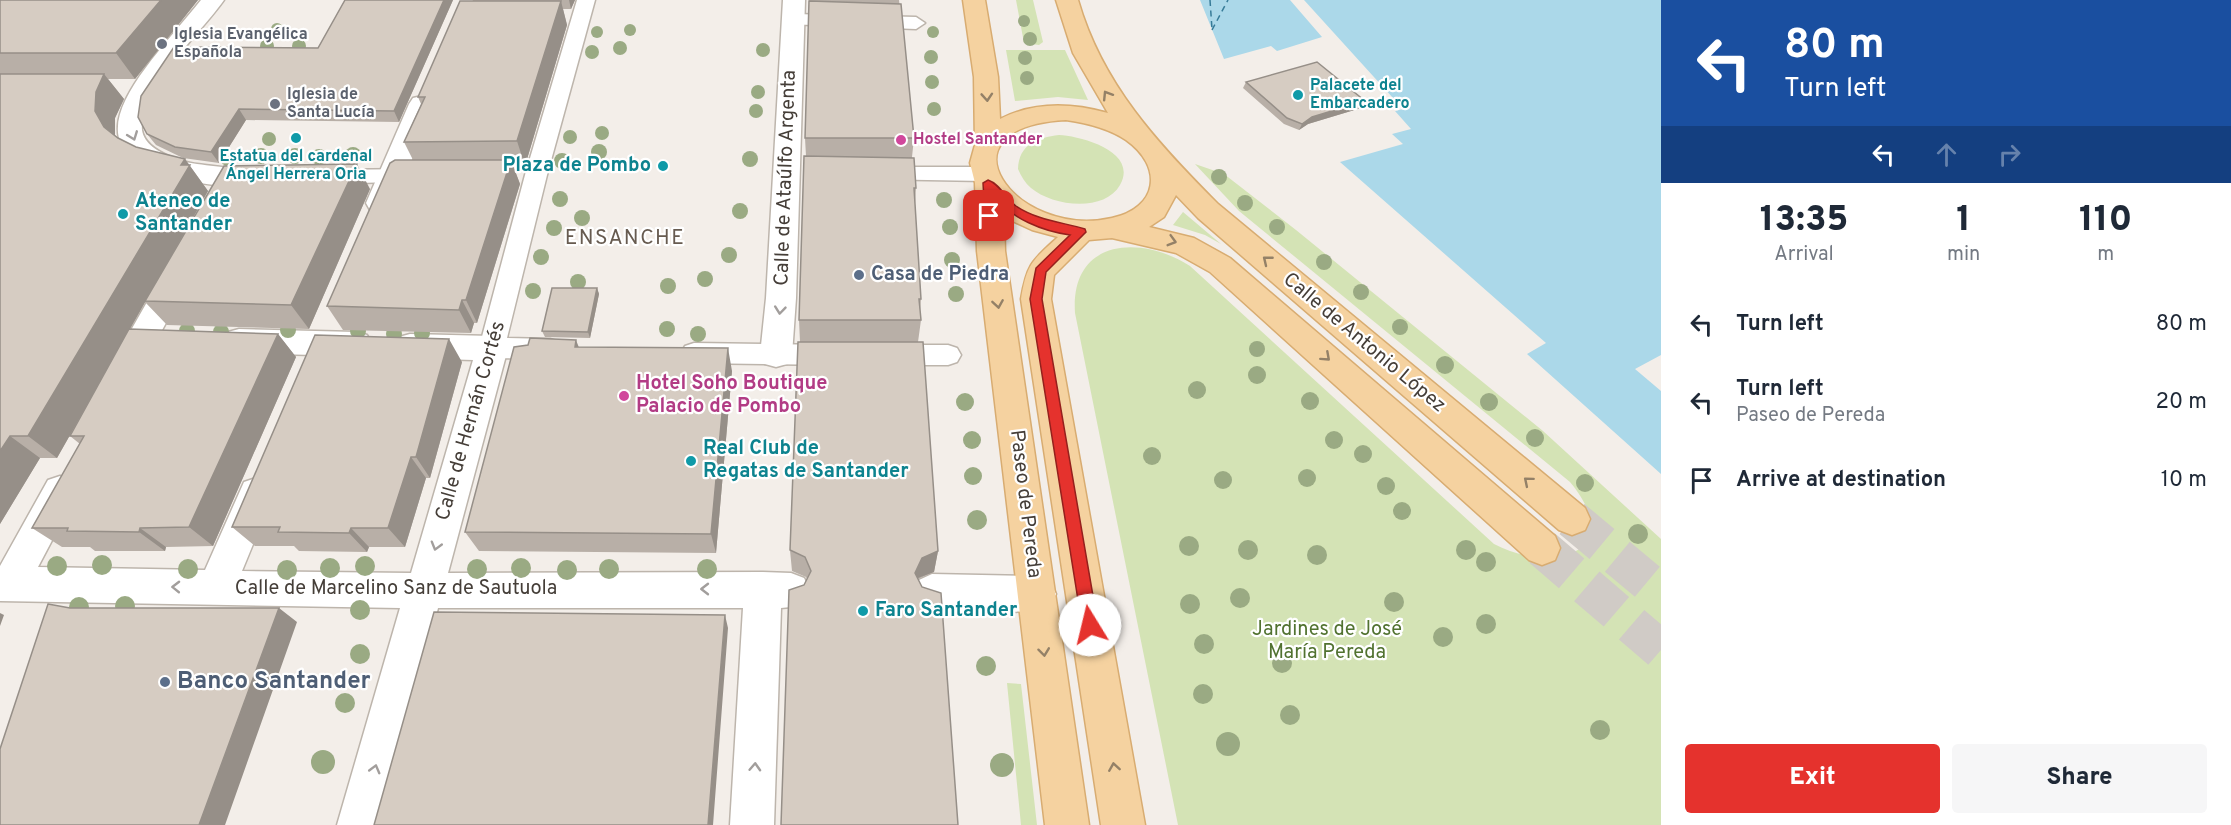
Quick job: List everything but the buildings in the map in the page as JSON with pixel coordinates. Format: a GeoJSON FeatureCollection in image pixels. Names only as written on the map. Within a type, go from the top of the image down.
{"type":"FeatureCollection","features":[{"type":"Feature","properties":{"kind":"main road"},"geometry":{"type":"LineString","coordinates":[[974,0],[986,77],[988,144],[984,154],[987,179],[1009,207],[1024,216],[1061,229],[1080,232],[1115,229],[1144,217],[1158,202],[1165,186],[1151,151],[1107,96],[1082,46],[1067,0]]}},
{"type":"Feature","properties":{"kind":"main road"},"geometry":{"type":"LineString","coordinates":[[988,144],[1010,124],[1045,113],[1086,115],[1107,120],[1151,151]]}},
{"type":"Feature","properties":{"kind":"main road","name":"Calle de Antonio López"},"geometry":{"type":"LineString","coordinates":[[1151,151],[1185,190],[1232,232],[1572,519]]}},
{"type":"Feature","properties":{"kind":"main road","name":"Paseo de Pereda"},"geometry":{"type":"LineString","coordinates":[[987,179],[991,251],[1067,825]]}},
{"type":"Feature","properties":{"kind":"main road","name":"Calle de Antonio López"},"geometry":{"type":"LineString","coordinates":[[1115,229],[1185,245],[1220,265],[1542,548]]}},
{"type":"Feature","properties":{"kind":"main road","name":"Paseo de Pereda"},"geometry":{"type":"LineString","coordinates":[[1080,232],[1040,271],[1036,299],[1124,825]]}},
{"type":"Feature","properties":{"kind":"street"},"geometry":{"type":"LineString","coordinates":[[108,400],[156,339],[199,238],[244,177],[171,168],[152,160],[130,131],[132,111],[145,89],[213,0]]}},
{"type":"Feature","properties":{"kind":"street","name":"Calle de Hernán Cortés"},"geometry":{"type":"LineString","coordinates":[[558,17],[583,8]]}},
{"type":"Feature","properties":{"kind":"street","name":"Calle de Hernán Cortés"},"geometry":{"type":"LineString","coordinates":[[359,825],[492,348],[536,175],[583,8]]}},
{"type":"Feature","properties":{"kind":"street"},"geometry":{"type":"LineString","coordinates":[[793,10],[916,23]]}},
{"type":"Feature","properties":{"kind":"street","name":"Calle de Ataúlfo Argenta"},"geometry":{"type":"LineString","coordinates":[[776,356],[798,174],[793,10]]}},
{"type":"Feature","properties":{"kind":"street"},"geometry":{"type":"LineString","coordinates":[[372,220],[431,81]]}},
{"type":"Feature","properties":{"kind":"street"},"geometry":{"type":"LineString","coordinates":[[111,89],[145,89]]}},
{"type":"Feature","properties":{"kind":"street"},"geometry":{"type":"LineString","coordinates":[[855,174],[987,179]]}},
{"type":"Feature","properties":{"kind":"street"},"geometry":{"type":"LineString","coordinates":[[514,176],[536,175]]}},
{"type":"Feature","properties":{"kind":"street"},"geometry":{"type":"LineString","coordinates":[[312,177],[436,176]]}},
{"type":"Feature","properties":{"kind":"street"},"geometry":{"type":"LineString","coordinates":[[307,375],[325,331]]}},
{"type":"Feature","properties":{"kind":"street"},"geometry":{"type":"LineString","coordinates":[[205,340],[325,331],[492,348],[575,350]]}},
{"type":"Feature","properties":{"kind":"street"},"geometry":{"type":"LineString","coordinates":[[670,353],[776,356],[948,355]]}},
{"type":"Feature","properties":{"kind":"street"},"geometry":{"type":"LineString","coordinates":[[216,587],[271,460]]}},
{"type":"Feature","properties":{"kind":"street"},"geometry":{"type":"LineString","coordinates":[[5,584],[76,461]]}},
{"type":"Feature","properties":{"kind":"street","name":"Calle de Marcelino Sanz de Sautuola"},"geometry":{"type":"LineString","coordinates":[[5,584],[58,602],[216,587],[424,591],[777,590],[752,825]]}},
{"type":"Feature","properties":{"kind":"street"},"geometry":{"type":"LineString","coordinates":[[932,592],[1037,594]]}},
{"type":"Feature","properties":{"kind":"green space"},"geometry":{"type":"Polygon","coordinates":[[[1016,0],[1033,0],[1043,42],[1039,45],[1024,43],[1016,0]]]}},
{"type":"Feature","properties":{"kind":"green space"},"geometry":{"type":"Polygon","coordinates":[[[1006,50],[1065,50],[1088,100],[1058,97],[1015,101],[1006,50]]]}},
{"type":"Feature","properties":{"kind":"green space"},"geometry":{"type":"Polygon","coordinates":[[[1059,135],[1093,142],[1115,155],[1124,173],[1120,185],[1112,194],[1102,200],[1077,204],[1052,199],[1040,194],[1027,184],[1018,169],[1022,154],[1037,140],[1059,135]]]}},
{"type":"Feature","properties":{"kind":"green space","name":"Jardines de José María Pereda"},"geometry":{"type":"Polygon","coordinates":[[[1195,164],[1224,174],[1296,230],[1543,431],[1661,539],[1661,825],[1178,825],[1075,313],[1076,288],[1084,270],[1096,257],[1112,250],[1130,247],[1150,249],[1190,266],[1494,544],[1517,553],[1539,557],[1560,556],[1576,551],[1587,541],[1591,526],[1586,506],[1570,482],[1239,211],[1195,164]]]}},
{"type":"Feature","properties":{"kind":"green space"},"geometry":{"type":"Polygon","coordinates":[[[1183,212],[1221,244],[1205,235],[1173,225],[1183,212]]]}},
{"type":"Feature","properties":{"kind":"green space"},"geometry":{"type":"Polygon","coordinates":[[[1007,683],[1021,684],[1037,825],[1021,825],[1007,683]]]}},
{"type":"Feature","properties":{"kind":"water"},"geometry":{"type":"Polygon","coordinates":[[[1200,0],[1290,0],[1322,37],[1277,51],[1271,46],[1224,59],[1200,0]]]}},
{"type":"Feature","properties":{"kind":"water"},"geometry":{"type":"Polygon","coordinates":[[[1304,0],[1661,0],[1661,355],[1635,369],[1661,391],[1661,474],[1527,354],[1546,343],[1340,162],[1403,144],[1392,134],[1411,129],[1395,111],[1403,109],[1304,0]]]}},
{"type":"Feature","properties":{"kind":"ferry route"},"geometry":{"type":"LineString","coordinates":[[1210,0],[1212,29]]}},
{"type":"Feature","properties":{"kind":"ferry route"},"geometry":{"type":"LineString","coordinates":[[1212,30],[1228,0]]}},
{"type":"Feature","properties":{"kind":"tunnel"},"geometry":{"type":"LineString","coordinates":[[1572,519],[1661,593]]}},
{"type":"Feature","properties":{"kind":"tunnel"},"geometry":{"type":"LineString","coordinates":[[1542,548],[1661,650]]}},
{"type":"Feature","properties":{"kind":"place","name":"Iglesia Evangélica Española"},"geometry":{"type":"Point","coordinates":[162,44]}},
{"type":"Feature","properties":{"kind":"place","name":"Palacete del Embarcadero"},"geometry":{"type":"Point","coordinates":[1298,95]}},
{"type":"Feature","properties":{"kind":"place","name":"Iglesia de Santa Lucía"},"geometry":{"type":"Point","coordinates":[275,104]}},
{"type":"Feature","properties":{"kind":"place","name":"Estatua del cardenal Ángel Herrera Oria"},"geometry":{"type":"Point","coordinates":[296,138]}},
{"type":"Feature","properties":{"kind":"place","name":"Hostel Santander"},"geometry":{"type":"Point","coordinates":[901,140]}},
{"type":"Feature","properties":{"kind":"place","name":"Plaza de Pombo"},"geometry":{"type":"Point","coordinates":[663,166]}},
{"type":"Feature","properties":{"kind":"place","name":"Ateneo de Santander"},"geometry":{"type":"Point","coordinates":[123,214]}},
{"type":"Feature","properties":{"kind":"place","name":"Casa de Piedra"},"geometry":{"type":"Point","coordinates":[859,275]}},
{"type":"Feature","properties":{"kind":"place","name":"Hotel Soho Boutique Palacio de Pombo"},"geometry":{"type":"Point","coordinates":[624,396]}},
{"type":"Feature","properties":{"kind":"place","name":"Real Club de Regatas de Santander"},"geometry":{"type":"Point","coordinates":[691,461]}},
{"type":"Feature","properties":{"kind":"place","name":"Faro Santander"},"geometry":{"type":"Point","coordinates":[863,611]}},
{"type":"Feature","properties":{"kind":"place","name":"Banco Santander"},"geometry":{"type":"Point","coordinates":[165,682]}},
{"type":"Feature","properties":{"kind":"district","name":"ENSANCHE"},"geometry":{"type":"Point","coordinates":[625,238]}},
{"type":"Feature","properties":{"kind":"route"},"geometry":{"type":"LineString","coordinates":[[989,216],[988,183],[1009,207],[1024,216],[1041,224],[1080,232],[1061,248],[1040,271],[1036,299],[1090,625]]}}]}
